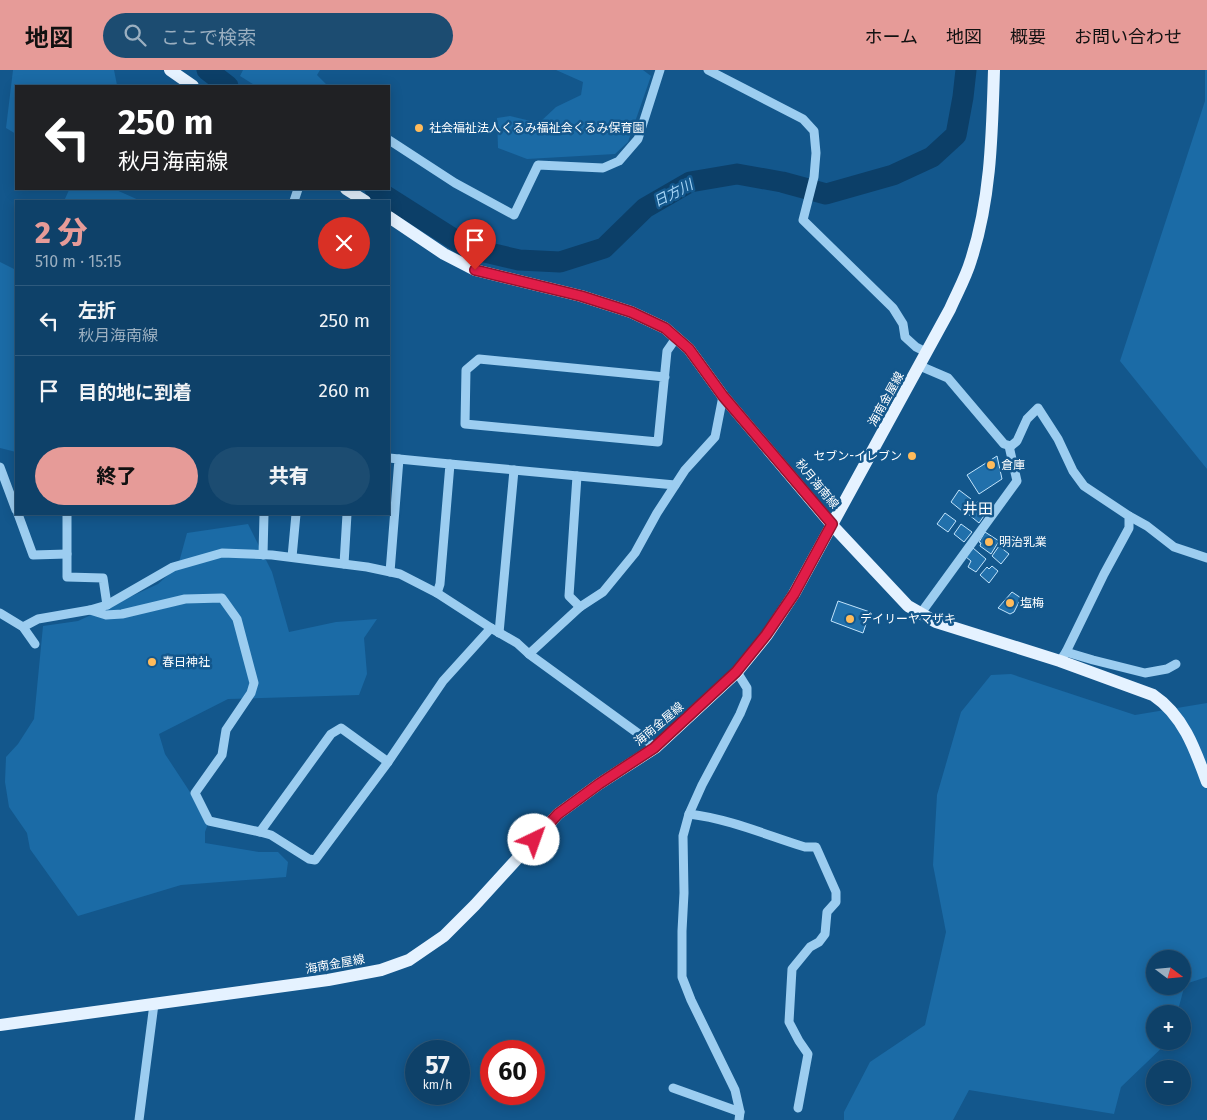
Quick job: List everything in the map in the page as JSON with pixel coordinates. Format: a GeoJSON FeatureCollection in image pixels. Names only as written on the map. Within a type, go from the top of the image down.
{"type":"FeatureCollection","features":[{"type":"Feature","properties":{"kind":"main road"},"geometry":{"type":"LineString","coordinates":[[170,70],[192,85]]}},
{"type":"Feature","properties":{"kind":"main road","name":"海南金屋線"},"geometry":{"type":"LineString","coordinates":[[0,1025],[328,980],[381,970],[409,960],[444,936],[476,906],[558,814],[654,748],[736,672],[766,635],[794,594],[950,310],[971,261],[982,216],[991,148],[994,70]]}},
{"type":"Feature","properties":{"kind":"main road"},"geometry":{"type":"LineString","coordinates":[[348,190],[363,200]]}},
{"type":"Feature","properties":{"kind":"main road","name":"秋月海南線"},"geometry":{"type":"LineString","coordinates":[[390,218],[444,254],[475,270],[581,296],[631,312],[665,328],[689,349],[723,396],[832,524],[908,606],[936,622],[1063,657],[1153,695],[1166,704],[1182,724],[1199,758],[1207,782]]}},
{"type":"Feature","properties":{"kind":"street"},"geometry":{"type":"LineString","coordinates":[[390,141],[455,183],[514,215],[538,164],[603,168],[619,161],[638,139],[660,70]]}},
{"type":"Feature","properties":{"kind":"street"},"geometry":{"type":"LineString","coordinates":[[708,70],[803,119],[814,131],[816,153],[812,184],[803,220],[881,295],[893,308],[903,324],[905,337],[916,347],[926,352]]}},
{"type":"Feature","properties":{"kind":"street"},"geometry":{"type":"LineString","coordinates":[[665,377],[478,359],[466,370],[465,424],[658,442],[665,377],[667,351],[676,338]]}},
{"type":"Feature","properties":{"kind":"street"},"geometry":{"type":"LineString","coordinates":[[920,366],[948,378],[1004,444],[1009,446]]}},
{"type":"Feature","properties":{"kind":"street"},"geometry":{"type":"LineString","coordinates":[[529,654],[580,607],[603,592],[635,553],[657,513],[685,470],[715,437],[723,396]]}},
{"type":"Feature","properties":{"kind":"street"},"geometry":{"type":"LineString","coordinates":[[1009,446],[1017,441],[1027,419],[1038,408],[1058,439],[1073,471],[1084,486],[1147,526],[1174,547],[1207,558]]}},
{"type":"Feature","properties":{"kind":"street"},"geometry":{"type":"LineString","coordinates":[[921,613],[1016,481],[1009,446]]}},
{"type":"Feature","properties":{"kind":"street"},"geometry":{"type":"LineString","coordinates":[[390,458],[675,485]]}},
{"type":"Feature","properties":{"kind":"street"},"geometry":{"type":"LineString","coordinates":[[390,572],[399,459]]}},
{"type":"Feature","properties":{"kind":"street"},"geometry":{"type":"LineString","coordinates":[[437,593],[440,584],[450,464]]}},
{"type":"Feature","properties":{"kind":"street"},"geometry":{"type":"LineString","coordinates":[[0,467],[15,507]]}},
{"type":"Feature","properties":{"kind":"street"},"geometry":{"type":"LineString","coordinates":[[90,610],[106,615],[122,614],[185,599],[222,598],[237,619],[254,684],[251,692],[226,730],[222,755],[195,793],[209,821],[271,835],[310,859],[315,860],[388,762],[443,681],[495,631],[514,470]]}},
{"type":"Feature","properties":{"kind":"street"},"geometry":{"type":"LineString","coordinates":[[577,476],[569,596],[580,607]]}},
{"type":"Feature","properties":{"kind":"street"},"geometry":{"type":"LineString","coordinates":[[18,515],[33,555],[67,554]]}},
{"type":"Feature","properties":{"kind":"street"},"geometry":{"type":"LineString","coordinates":[[67,515],[67,577],[103,578],[107,605]]}},
{"type":"Feature","properties":{"kind":"street"},"geometry":{"type":"LineString","coordinates":[[263,555],[264,515]]}},
{"type":"Feature","properties":{"kind":"street"},"geometry":{"type":"LineString","coordinates":[[292,557],[296,515]]}},
{"type":"Feature","properties":{"kind":"street"},"geometry":{"type":"LineString","coordinates":[[344,564],[347,515]]}},
{"type":"Feature","properties":{"kind":"street"},"geometry":{"type":"LineString","coordinates":[[1129,516],[1129,528],[1063,657],[1093,660],[1145,673],[1167,669],[1176,664]]}},
{"type":"Feature","properties":{"kind":"street"},"geometry":{"type":"LineString","coordinates":[[23,627],[38,619],[90,610],[107,605],[173,567],[222,553],[292,557],[390,572],[400,574],[437,593],[517,643],[529,654],[643,737],[654,748]]}},
{"type":"Feature","properties":{"kind":"street"},"geometry":{"type":"LineString","coordinates":[[0,613],[23,627],[35,644]]}},
{"type":"Feature","properties":{"kind":"street"},"geometry":{"type":"LineString","coordinates":[[736,672],[747,688],[747,697],[740,714],[702,785],[689,814],[683,836],[682,976],[691,1000],[735,1090],[740,1116]]}},
{"type":"Feature","properties":{"kind":"street"},"geometry":{"type":"LineString","coordinates":[[260,832],[331,734],[341,728],[388,762]]}},
{"type":"Feature","properties":{"kind":"street"},"geometry":{"type":"LineString","coordinates":[[689,814],[710,816],[804,847],[816,847],[836,892],[836,902],[827,912],[826,934],[819,942],[810,947],[792,969],[789,1022],[808,1054],[798,1108]]}},
{"type":"Feature","properties":{"kind":"street"},"geometry":{"type":"LineString","coordinates":[[139,1120],[154,1004]]}},
{"type":"Feature","properties":{"kind":"street"},"geometry":{"type":"LineString","coordinates":[[673,1088],[740,1116]]}},
{"type":"Feature","properties":{"kind":"shaded area"},"geometry":{"type":"Polygon","coordinates":[[[13,70],[114,70],[117,85],[15,85],[15,133],[6,128],[13,70]]]}},
{"type":"Feature","properties":{"kind":"shaded area"},"geometry":{"type":"Polygon","coordinates":[[[243,70],[320,70],[317,75],[327,85],[254,85],[240,76],[243,70]]]}},
{"type":"Feature","properties":{"kind":"shaded area"},"geometry":{"type":"Polygon","coordinates":[[[556,70],[643,70],[651,76],[628,142],[615,154],[527,159],[498,148],[497,118],[510,116],[539,123],[556,107],[581,95],[583,82],[556,70]]]}},
{"type":"Feature","properties":{"kind":"shaded area"},"geometry":{"type":"Polygon","coordinates":[[[1205,70],[1207,70],[1207,469],[1120,361],[1205,101],[1205,70]]]}},
{"type":"Feature","properties":{"kind":"shaded area"},"geometry":{"type":"Polygon","coordinates":[[[69,190],[116,190],[139,200],[64,200],[69,190]]]}},
{"type":"Feature","properties":{"kind":"shaded area"},"geometry":{"type":"Polygon","coordinates":[[[0,262],[15,270],[15,452],[0,448],[0,262]]]}},
{"type":"Feature","properties":{"kind":"shaded area"},"geometry":{"type":"Polygon","coordinates":[[[248,524],[272,572],[289,632],[336,622],[377,619],[364,638],[367,674],[359,695],[228,699],[159,734],[165,754],[209,821],[205,832],[205,843],[259,852],[278,852],[288,862],[286,877],[181,885],[78,916],[30,849],[27,833],[9,807],[5,782],[6,757],[18,744],[34,719],[43,626],[78,621],[158,584],[178,566],[187,533],[248,524]]]}},
{"type":"Feature","properties":{"kind":"shaded area"},"geometry":{"type":"Polygon","coordinates":[[[1011,674],[1135,715],[1207,703],[1207,977],[1191,982],[1191,950],[1146,950],[1146,995],[1182,995],[1179,1005],[1146,1005],[1146,1050],[1160,1050],[1149,1060],[1146,1060],[1146,1063],[1121,1087],[1114,1114],[969,1090],[953,1120],[844,1120],[844,1112],[870,1062],[925,1025],[946,932],[933,865],[937,795],[961,712],[991,675],[1011,674]]]}},
{"type":"Feature","properties":{"kind":"building","name":"倉庫"},"geometry":{"type":"Polygon","coordinates":[[[997,456],[1002,479],[979,494],[967,475],[997,456]]]}},
{"type":"Feature","properties":{"kind":"building"},"geometry":{"type":"Polygon","coordinates":[[[959,490],[971,499],[962,511],[951,502],[959,490]]]}},
{"type":"Feature","properties":{"kind":"building"},"geometry":{"type":"Polygon","coordinates":[[[978,501],[988,510],[979,523],[968,514],[978,501]]]}},
{"type":"Feature","properties":{"kind":"building"},"geometry":{"type":"Polygon","coordinates":[[[945,513],[956,521],[948,532],[937,524],[945,513]]]}},
{"type":"Feature","properties":{"kind":"building"},"geometry":{"type":"Polygon","coordinates":[[[961,524],[972,532],[964,542],[954,534],[961,524]]]}},
{"type":"Feature","properties":{"kind":"building","name":"明治乳業"},"geometry":{"type":"Polygon","coordinates":[[[985,532],[999,541],[991,554],[980,546],[981,543],[979,542],[985,532]]]}},
{"type":"Feature","properties":{"kind":"building"},"geometry":{"type":"Polygon","coordinates":[[[999,546],[1009,554],[1001,564],[992,556],[999,546]]]}},
{"type":"Feature","properties":{"kind":"building"},"geometry":{"type":"Polygon","coordinates":[[[973,548],[986,559],[976,572],[968,567],[971,561],[966,557],[973,548]]]}},
{"type":"Feature","properties":{"kind":"building"},"geometry":{"type":"Polygon","coordinates":[[[992,566],[998,571],[989,583],[980,575],[987,567],[989,569],[992,566]]]}},
{"type":"Feature","properties":{"kind":"building","name":"塩梅"},"geometry":{"type":"Polygon","coordinates":[[[1012,592],[1021,598],[1014,612],[1010,614],[998,608],[1012,592]]]}},
{"type":"Feature","properties":{"kind":"building","name":"デイリーヤマザキ"},"geometry":{"type":"Polygon","coordinates":[[[838,601],[870,612],[863,633],[831,621],[838,601]]]}},
{"type":"Feature","properties":{"kind":"waterway","name":"日方川"},"geometry":{"type":"LineString","coordinates":[[207,70],[227,85]]}},
{"type":"Feature","properties":{"kind":"waterway","name":"日方川"},"geometry":{"type":"LineString","coordinates":[[377,190],[468,248],[519,260],[560,262],[604,248],[645,208],[690,182],[737,174],[782,182],[826,194],[893,175],[932,157],[956,135],[966,70]]}},
{"type":"Feature","properties":{"kind":"place","name":"社会福祉法人くるみ福祉会くるみ保育園"},"geometry":{"type":"Point","coordinates":[419,128]}},
{"type":"Feature","properties":{"kind":"place","name":"セブン-イレブン"},"geometry":{"type":"Point","coordinates":[912,456]}},
{"type":"Feature","properties":{"kind":"place","name":"倉庫"},"geometry":{"type":"Point","coordinates":[991,465]}},
{"type":"Feature","properties":{"kind":"place","name":"明治乳業"},"geometry":{"type":"Point","coordinates":[989,542]}},
{"type":"Feature","properties":{"kind":"place","name":"塩梅"},"geometry":{"type":"Point","coordinates":[1010,603]}},
{"type":"Feature","properties":{"kind":"place","name":"デイリーヤマザキ"},"geometry":{"type":"Point","coordinates":[850,619]}},
{"type":"Feature","properties":{"kind":"place","name":"春日神社"},"geometry":{"type":"Point","coordinates":[152,662]}},
{"type":"Feature","properties":{"kind":"district","name":"井田"},"geometry":{"type":"Point","coordinates":[978,509]}},
{"type":"Feature","properties":{"kind":"route"},"geometry":{"type":"LineString","coordinates":[[475,270],[581,296],[631,312],[665,328],[689,349],[723,396],[832,524],[794,594],[766,635],[736,672],[654,748],[558,814],[534,840]]}}]}
